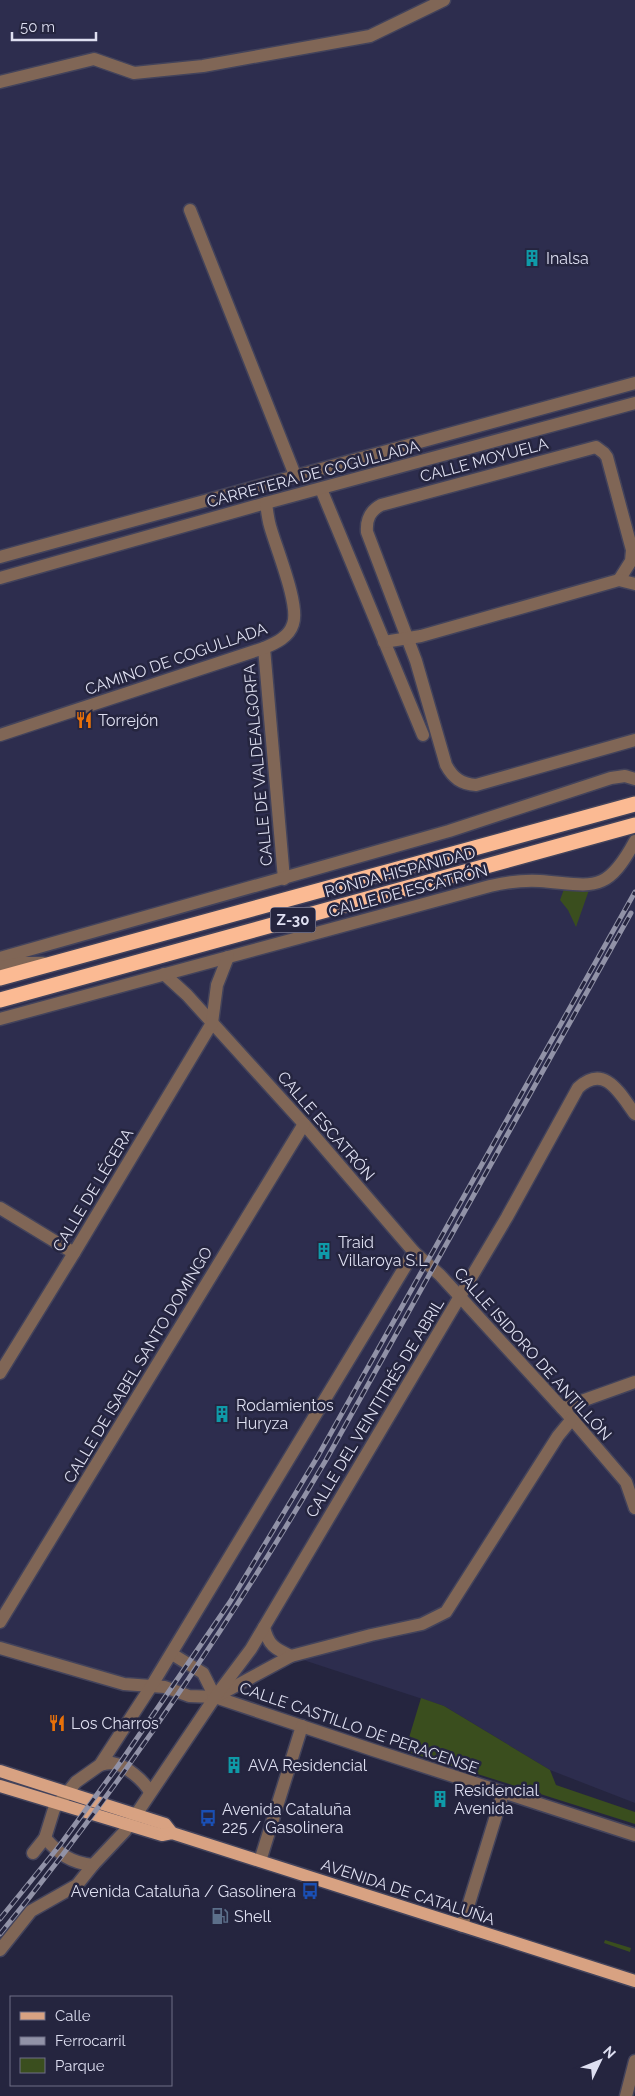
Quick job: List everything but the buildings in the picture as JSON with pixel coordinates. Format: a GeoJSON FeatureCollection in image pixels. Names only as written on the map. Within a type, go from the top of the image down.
{"type":"FeatureCollection","features":[{"type":"Feature","properties":{"kind":"highway","name":"RONDA HISPANIDAD"},"geometry":{"type":"LineString","coordinates":[[0,978],[635,804]]}},
{"type":"Feature","properties":{"kind":"highway","name":"RONDA HISPANIDAD"},"geometry":{"type":"LineString","coordinates":[[0,1000],[635,825]]}},
{"type":"Feature","properties":{"kind":"main road","name":"AVENIDA DE CATALUÑA"},"geometry":{"type":"LineString","coordinates":[[0,1771],[67,1792],[133,1820]]}},
{"type":"Feature","properties":{"kind":"main road","name":"AVENIDA DE CATALUÑA"},"geometry":{"type":"LineString","coordinates":[[0,1786],[58,1804],[133,1820],[165,1824],[172,1833],[635,1981]]}},
{"type":"Feature","properties":{"kind":"street"},"geometry":{"type":"LineString","coordinates":[[1,82],[94,59],[134,73],[203,66],[370,36],[444,0]]}},
{"type":"Feature","properties":{"kind":"street"},"geometry":{"type":"LineString","coordinates":[[190,210],[295,475]]}},
{"type":"Feature","properties":{"kind":"street","name":"CARRETERA DE COGULLADA"},"geometry":{"type":"LineString","coordinates":[[0,557],[635,383]]}},
{"type":"Feature","properties":{"kind":"street","name":"CARRETERA DE COGULLADA"},"geometry":{"type":"LineString","coordinates":[[0,578],[266,503],[635,403]]}},
{"type":"Feature","properties":{"kind":"street","name":"CALLE MOYUELA"},"geometry":{"type":"LineString","coordinates":[[618,580],[631,562],[632,550],[607,457],[604,452],[596,448],[381,505],[371,512],[368,519],[367,532],[418,668],[446,765],[451,775],[459,781],[476,785],[635,740]]}},
{"type":"Feature","properties":{"kind":"street"},"geometry":{"type":"LineString","coordinates":[[321,489],[422,735]]}},
{"type":"Feature","properties":{"kind":"street","name":"CAMINO DE COGULLADA"},"geometry":{"type":"LineString","coordinates":[[0,735],[264,648],[282,639],[288,633],[294,621],[295,606],[269,524],[266,503]]}},
{"type":"Feature","properties":{"kind":"street"},"geometry":{"type":"LineString","coordinates":[[384,642],[407,638],[618,580],[635,584]]}},
{"type":"Feature","properties":{"kind":"street","name":"CALLE DE VALDEALGORFA"},"geometry":{"type":"LineString","coordinates":[[264,648],[284,879]]}},
{"type":"Feature","properties":{"kind":"street"},"geometry":{"type":"LineString","coordinates":[[0,958],[449,831],[611,778],[625,776],[635,779]]}},
{"type":"Feature","properties":{"kind":"street","name":"CALLE DE ESCATRÓN"},"geometry":{"type":"LineString","coordinates":[[0,1019],[496,885],[524,881],[577,886],[593,884],[603,880],[619,868],[635,841]]}},
{"type":"Feature","properties":{"kind":"street"},"geometry":{"type":"LineString","coordinates":[[212,1023],[217,985],[228,957]]}},
{"type":"Feature","properties":{"kind":"street","name":"RONDA HISPANIDAD"},"geometry":{"type":"LineString","coordinates":[[0,967],[23,963],[58,962]]}},
{"type":"Feature","properties":{"kind":"street","name":"CALLE ESCATRÓN"},"geometry":{"type":"LineString","coordinates":[[164,974],[212,1023],[304,1124],[414,1252]]}},
{"type":"Feature","properties":{"kind":"street"},"geometry":{"type":"LineString","coordinates":[[0,1008],[53,992],[87,976]]}},
{"type":"Feature","properties":{"kind":"street","name":"CALLE DE LÉCERA"},"geometry":{"type":"LineString","coordinates":[[0,1373],[212,1023]]}},
{"type":"Feature","properties":{"kind":"street","name":"CALLE DEL VEINTITRÉS DE ABRIL"},"geometry":{"type":"LineString","coordinates":[[0,1950],[31,1911],[76,1885],[133,1820],[150,1792],[264,1627],[507,1217],[578,1088],[590,1079],[598,1078],[609,1082],[635,1114]]}},
{"type":"Feature","properties":{"kind":"street","name":"CALLE DE ISABEL SANTO DOMINGO"},"geometry":{"type":"LineString","coordinates":[[0,1622],[304,1124]]}},
{"type":"Feature","properties":{"kind":"street"},"geometry":{"type":"LineString","coordinates":[[0,1208],[74,1253]]}},
{"type":"Feature","properties":{"kind":"street"},"geometry":{"type":"LineString","coordinates":[[33,1853],[45,1838],[54,1809],[76,1782],[100,1765],[172,1654],[414,1252]]}},
{"type":"Feature","properties":{"kind":"street","name":"CALLE ISIDORO DE ANTILLÓN"},"geometry":{"type":"LineString","coordinates":[[414,1252],[460,1296],[572,1419],[626,1482],[635,1508]]}},
{"type":"Feature","properties":{"kind":"street"},"geometry":{"type":"LineString","coordinates":[[562,1408],[635,1382]]}},
{"type":"Feature","properties":{"kind":"street"},"geometry":{"type":"LineString","coordinates":[[0,1648],[124,1684],[152,1685],[166,1687],[189,1696],[216,1697],[291,1656],[422,1624],[446,1612],[558,1436],[572,1419]]}},
{"type":"Feature","properties":{"kind":"street"},"geometry":{"type":"LineString","coordinates":[[264,1627],[266,1637],[275,1649],[291,1656]]}},
{"type":"Feature","properties":{"kind":"street"},"geometry":{"type":"LineString","coordinates":[[172,1654],[203,1673],[216,1697]]}},
{"type":"Feature","properties":{"kind":"street","name":"CALLE CASTILLO DE PERACENSE"},"geometry":{"type":"LineString","coordinates":[[216,1697],[635,1835]]}},
{"type":"Feature","properties":{"kind":"street"},"geometry":{"type":"LineString","coordinates":[[260,1861],[302,1726]]}},
{"type":"Feature","properties":{"kind":"street"},"geometry":{"type":"LineString","coordinates":[[100,1765],[113,1763],[131,1772],[145,1782],[150,1792]]}},
{"type":"Feature","properties":{"kind":"street"},"geometry":{"type":"LineString","coordinates":[[462,1926],[503,1793]]}},
{"type":"Feature","properties":{"kind":"street"},"geometry":{"type":"LineString","coordinates":[[45,1838],[57,1852],[72,1861],[93,1865]]}},
{"type":"Feature","properties":{"kind":"street"},"geometry":{"type":"LineString","coordinates":[[626,2096],[635,2061]]}},
{"type":"Feature","properties":{"kind":"shaded area"},"geometry":{"type":"Polygon","coordinates":[[[0,0],[635,0],[635,1803],[550,1770],[444,1706],[291,1656],[215,1697],[152,1685],[0,1647],[0,0]]]}},
{"type":"Feature","properties":{"kind":"green space"},"geometry":{"type":"Polygon","coordinates":[[[564,889],[589,890],[576,927],[568,910],[560,900],[564,889]]]}},
{"type":"Feature","properties":{"kind":"green space"},"geometry":{"type":"Polygon","coordinates":[[[421,1698],[444,1706],[550,1770],[556,1785],[635,1812],[635,1824],[405,1751],[421,1698]]]}},
{"type":"Feature","properties":{"kind":"green space"},"geometry":{"type":"Polygon","coordinates":[[[605,1940],[631,1948],[630,1952],[604,1943],[605,1940]]]}},
{"type":"Feature","properties":{"kind":"railway"},"geometry":{"type":"LineString","coordinates":[[0,1919],[60,1845],[120,1763],[230,1602],[318,1456],[635,892]]}},
{"type":"Feature","properties":{"kind":"railway"},"geometry":{"type":"LineString","coordinates":[[0,1934],[45,1878],[131,1762],[212,1644],[289,1522],[326,1460],[631,913]]}},
{"type":"Feature","properties":{"kind":"place","name":"Inalsa"},"geometry":{"type":"Point","coordinates":[532,258]}},
{"type":"Feature","properties":{"kind":"place","name":"Torrejón"},"geometry":{"type":"Point","coordinates":[84,720]}},
{"type":"Feature","properties":{"kind":"place","name":"Traid Villaroya S.L"},"geometry":{"type":"Point","coordinates":[324,1251]}},
{"type":"Feature","properties":{"kind":"place","name":"Rodamientos Huryza"},"geometry":{"type":"Point","coordinates":[222,1414]}},
{"type":"Feature","properties":{"kind":"place","name":"Los Charros"},"geometry":{"type":"Point","coordinates":[57,1723]}},
{"type":"Feature","properties":{"kind":"place","name":"AVA Residencial"},"geometry":{"type":"Point","coordinates":[234,1765]}},
{"type":"Feature","properties":{"kind":"place","name":"Residencial Avenida"},"geometry":{"type":"Point","coordinates":[440,1799]}},
{"type":"Feature","properties":{"kind":"place","name":"Avenida Cataluña 225 / Gasolinera"},"geometry":{"type":"Point","coordinates":[208,1818]}},
{"type":"Feature","properties":{"kind":"place","name":"Avenida Cataluña / Gasolinera"},"geometry":{"type":"Point","coordinates":[310,1891]}},
{"type":"Feature","properties":{"kind":"place","name":"Shell"},"geometry":{"type":"Point","coordinates":[220,1916]}}]}
